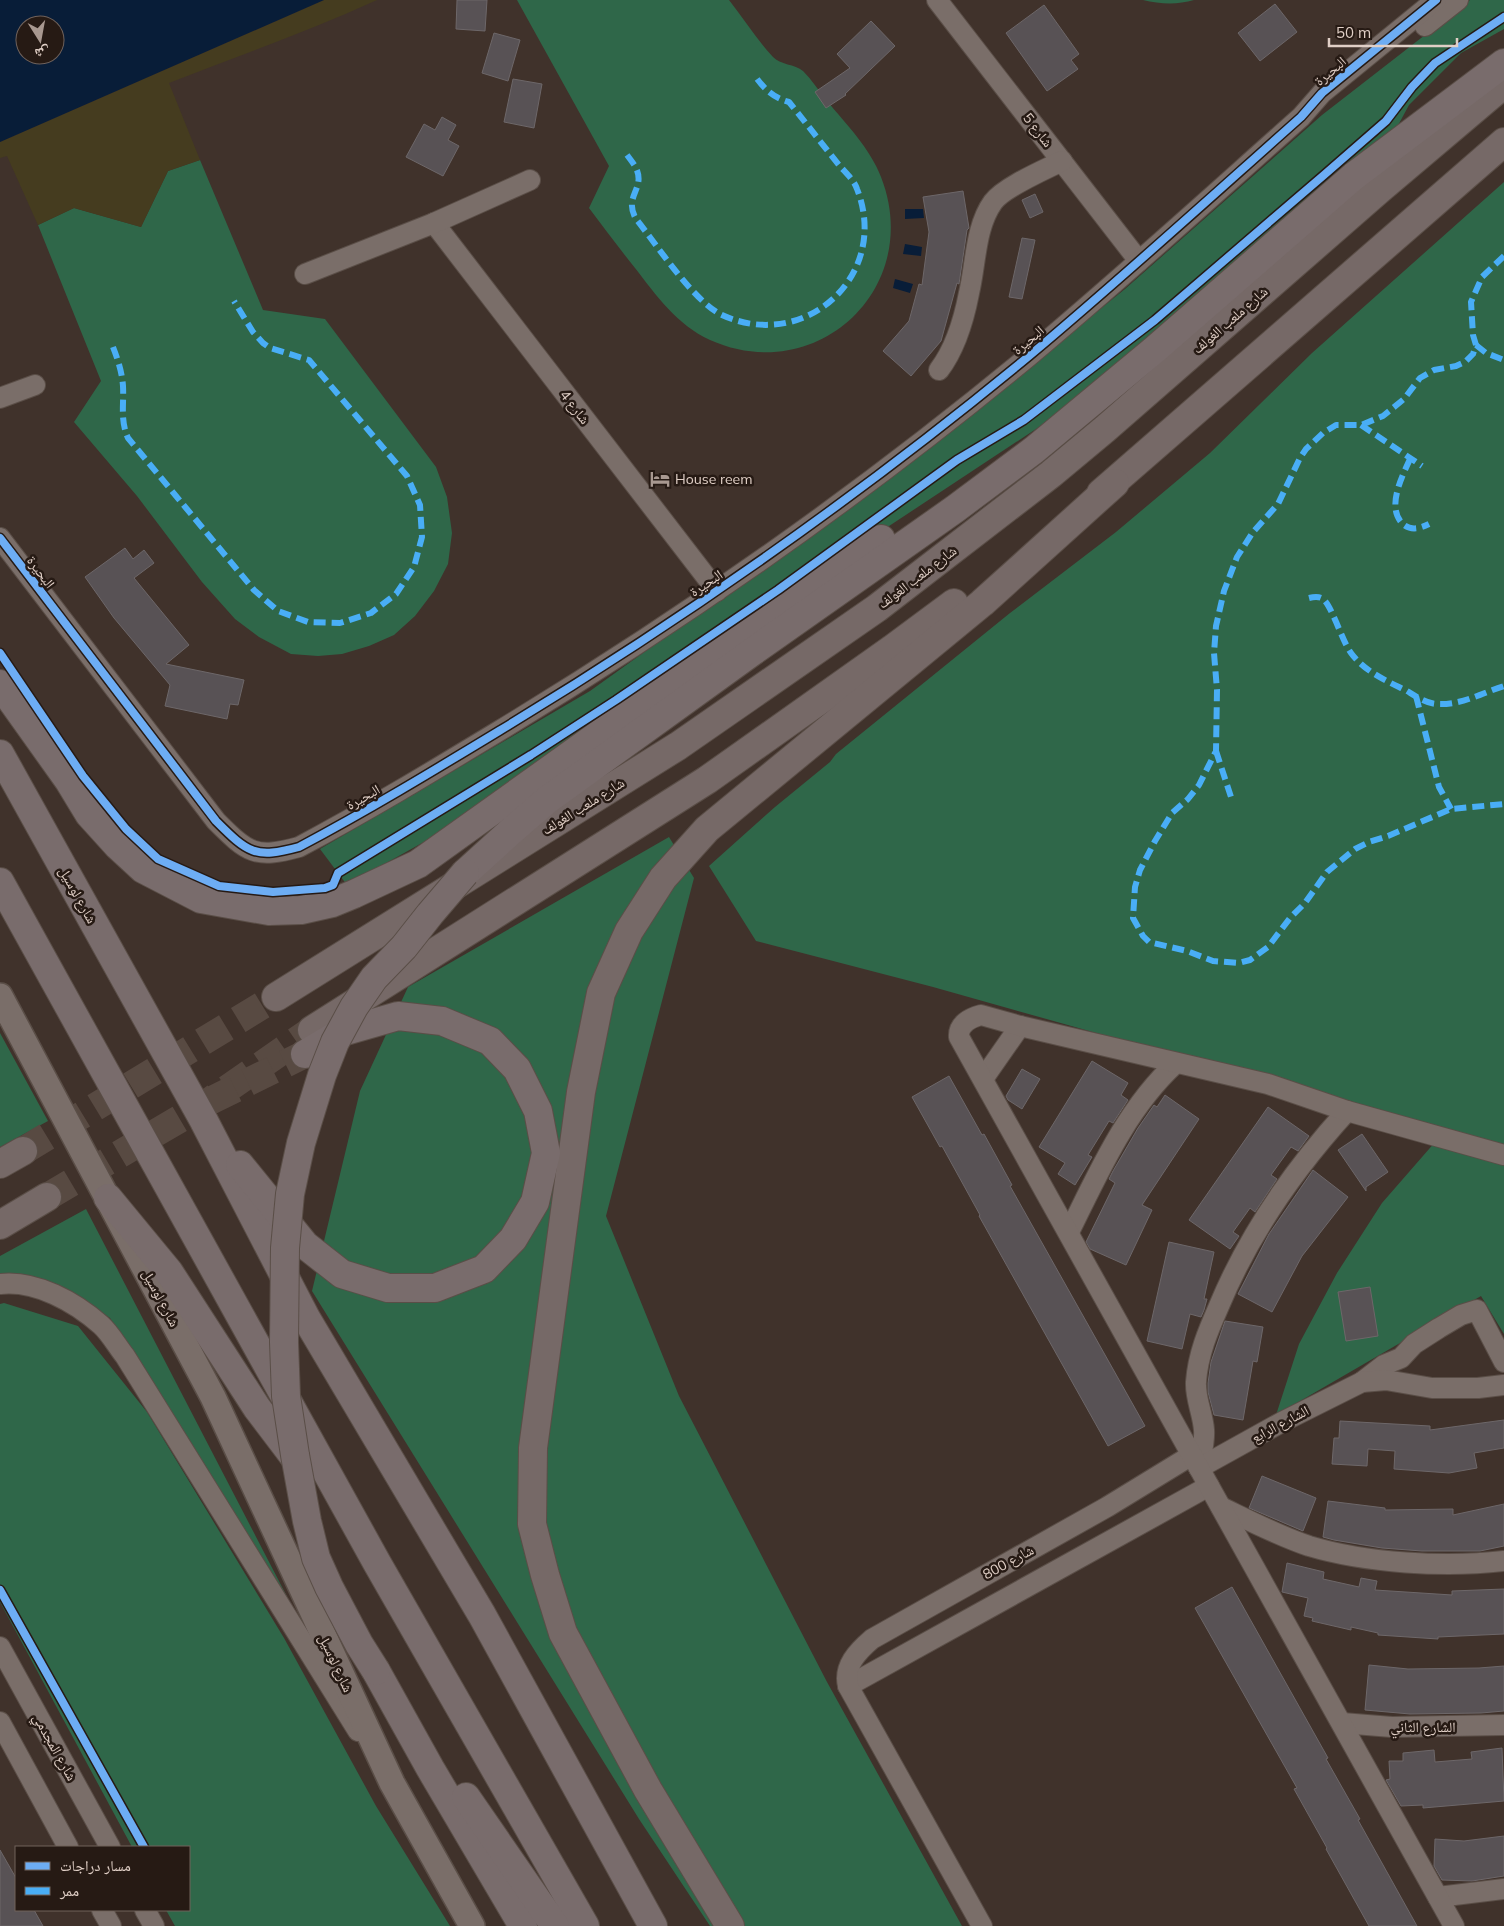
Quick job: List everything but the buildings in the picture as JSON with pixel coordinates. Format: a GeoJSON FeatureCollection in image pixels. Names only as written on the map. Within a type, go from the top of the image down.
{"type":"FeatureCollection","features":[{"type":"Feature","properties":{"kind":"highway"},"geometry":{"type":"LineString","coordinates":[[523,1926],[355,1636],[316,1558],[307,1521],[286,1396],[284,1342],[285,1248],[290,1194],[302,1143],[316,1092],[335,1042],[354,1007],[374,978],[404,947],[465,873],[547,800],[955,510],[1034,450],[1153,351],[1354,176],[1504,63]]}},
{"type":"Feature","properties":{"kind":"highway"},"geometry":{"type":"LineString","coordinates":[[0,684],[69,781],[89,814],[118,846],[143,869],[201,899],[236,906],[277,911],[301,910],[332,903],[418,864],[721,647],[876,542],[1009,456],[1034,450]]}},
{"type":"Feature","properties":{"kind":"highway","name":"شارع لوسيل"},"geometry":{"type":"LineString","coordinates":[[0,754],[204,1122],[306,1318],[482,1615],[654,1926]]}},
{"type":"Feature","properties":{"kind":"highway"},"geometry":{"type":"LineString","coordinates":[[0,882],[377,1563],[585,1926]]}},
{"type":"Feature","properties":{"kind":"highway"},"geometry":{"type":"LineString","coordinates":[[204,1122],[305,1245],[342,1274],[388,1288],[435,1288],[484,1269],[513,1239],[535,1202],[546,1153],[538,1111],[517,1069],[490,1041],[442,1022],[398,1016],[308,1042]]}},
{"type":"Feature","properties":{"kind":"highway"},"geometry":{"type":"LineString","coordinates":[[108,1198],[169,1272],[256,1408],[377,1563]]}},
{"type":"Feature","properties":{"kind":"highway"},"geometry":{"type":"LineString","coordinates":[[382,1681],[445,1767],[555,1926]]}},
{"type":"Feature","properties":{"kind":"highway"},"geometry":{"type":"LineString","coordinates":[[620,1867],[672,1926]]}},
{"type":"Feature","properties":{"kind":"main road","name":"شارع ملعب الغولف"},"geometry":{"type":"LineString","coordinates":[[276,998],[678,746],[877,608],[1051,474],[1105,429],[1380,189],[1504,84]]}},
{"type":"Feature","properties":{"kind":"main road"},"geometry":{"type":"LineString","coordinates":[[730,1926],[648,1790],[563,1634],[532,1524],[533,1448],[581,1092],[601,993],[629,931],[653,893],[663,878],[708,829],[982,604],[1115,483],[1504,142]]}},
{"type":"Feature","properties":{"kind":"main road"},"geometry":{"type":"LineString","coordinates":[[308,1042],[706,780],[892,649],[1115,483]]}},
{"type":"Feature","properties":{"kind":"main road"},"geometry":{"type":"LineString","coordinates":[[0,1164],[23,1151]]}},
{"type":"Feature","properties":{"kind":"main road"},"geometry":{"type":"LineString","coordinates":[[0,1225],[47,1196]]}},
{"type":"Feature","properties":{"kind":"street","name":"شارع 5"},"geometry":{"type":"LineString","coordinates":[[938,0],[1139,261]]}},
{"type":"Feature","properties":{"kind":"street","name":"البحيرة"},"geometry":{"type":"LineString","coordinates":[[0,538],[216,822],[234,840],[248,849],[261,853],[275,854],[299,847],[414,782],[611,661],[717,591],[853,494],[1029,356],[1301,117],[1322,93],[1436,0]]}},
{"type":"Feature","properties":{"kind":"street","name":"البحيرة"},"geometry":{"type":"LineString","coordinates":[[1301,117],[1330,99],[1458,0]]}},
{"type":"Feature","properties":{"kind":"street"},"geometry":{"type":"LineString","coordinates":[[939,370],[948,358],[963,317],[970,293],[982,226],[994,201],[1008,189],[1062,161]]}},
{"type":"Feature","properties":{"kind":"street"},"geometry":{"type":"LineString","coordinates":[[305,274],[434,223],[530,180]]}},
{"type":"Feature","properties":{"kind":"street","name":"شارع 4"},"geometry":{"type":"LineString","coordinates":[[434,223],[717,591]]}},
{"type":"Feature","properties":{"kind":"street"},"geometry":{"type":"LineString","coordinates":[[0,398],[35,385]]}},
{"type":"Feature","properties":{"kind":"street","name":"شارع لوسيل"},"geometry":{"type":"LineString","coordinates":[[0,996],[213,1397],[392,1783]]}},
{"type":"Feature","properties":{"kind":"street"},"geometry":{"type":"LineString","coordinates":[[1454,1926],[959,1037],[960,1028],[968,1020],[981,1015],[1175,1064],[1268,1084],[1347,1111],[1504,1155]]}},
{"type":"Feature","properties":{"kind":"street"},"geometry":{"type":"LineString","coordinates":[[983,1079],[1020,1026]]}},
{"type":"Feature","properties":{"kind":"street"},"geometry":{"type":"LineString","coordinates":[[1069,1232],[1110,1151],[1157,1080],[1175,1064]]}},
{"type":"Feature","properties":{"kind":"street"},"geometry":{"type":"LineString","coordinates":[[1196,1461],[1204,1432],[1196,1383],[1202,1344],[1252,1238],[1304,1163],[1347,1111]]}},
{"type":"Feature","properties":{"kind":"street","name":"شارع لوسيل"},"geometry":{"type":"LineString","coordinates":[[0,1284],[24,1285],[39,1289],[64,1300],[103,1326],[125,1356],[392,1783]]}},
{"type":"Feature","properties":{"kind":"street","name":"الشارع الرابع"},"geometry":{"type":"LineString","coordinates":[[1196,1461],[1282,1422],[1362,1382],[1384,1365],[1401,1358],[1414,1344],[1439,1328],[1462,1315],[1477,1310],[1504,1362]]}},
{"type":"Feature","properties":{"kind":"street","name":"الشارع الرابع"},"geometry":{"type":"LineString","coordinates":[[1362,1382],[1386,1380],[1432,1388],[1478,1388],[1504,1385]]}},
{"type":"Feature","properties":{"kind":"street","name":"شارع 800"},"geometry":{"type":"LineString","coordinates":[[848,1686],[847,1675],[850,1665],[861,1649],[872,1639],[1106,1507],[1196,1461]]}},
{"type":"Feature","properties":{"kind":"street"},"geometry":{"type":"LineString","coordinates":[[982,1926],[848,1686],[1209,1486]]}},
{"type":"Feature","properties":{"kind":"street"},"geometry":{"type":"LineString","coordinates":[[1106,1507],[1122,1534]]}},
{"type":"Feature","properties":{"kind":"street"},"geometry":{"type":"LineString","coordinates":[[1221,1507],[1261,1527],[1310,1546],[1367,1558],[1432,1563],[1504,1561]]}},
{"type":"Feature","properties":{"kind":"street","name":"شارع المجدمي"},"geometry":{"type":"LineString","coordinates":[[0,1647],[109,1846]]}},
{"type":"Feature","properties":{"kind":"street"},"geometry":{"type":"LineString","coordinates":[[0,1722],[67,1846]]}},
{"type":"Feature","properties":{"kind":"street","name":"الشارع الثاني"},"geometry":{"type":"LineString","coordinates":[[1342,1723],[1392,1728],[1504,1725]]}},
{"type":"Feature","properties":{"kind":"street"},"geometry":{"type":"LineString","coordinates":[[392,1783],[472,1926]]}},
{"type":"Feature","properties":{"kind":"street"},"geometry":{"type":"LineString","coordinates":[[1438,1897],[1504,1889]]}},
{"type":"Feature","properties":{"kind":"street"},"geometry":{"type":"LineString","coordinates":[[103,1911],[111,1926]]}},
{"type":"Feature","properties":{"kind":"street"},"geometry":{"type":"LineString","coordinates":[[146,1911],[154,1926]]}},
{"type":"Feature","properties":{"kind":"green space"},"geometry":{"type":"Polygon","coordinates":[[[517,0],[729,0],[756,37],[776,60],[803,71],[864,146],[881,177],[890,218],[888,256],[874,290],[852,318],[823,339],[788,350],[750,351],[710,340],[698,334],[677,318],[651,289],[589,208],[609,166],[517,0]]]}},
{"type":"Feature","properties":{"kind":"green space"},"geometry":{"type":"Polygon","coordinates":[[[1143,0],[1194,0],[1168,3],[1143,0]]]}},
{"type":"Feature","properties":{"kind":"green space"},"geometry":{"type":"Polygon","coordinates":[[[1470,0],[1504,0],[1504,29],[1461,53],[1409,105],[1395,131],[1138,353],[1039,427],[827,567],[463,820],[347,885],[320,849],[590,691],[915,458],[1125,289],[1322,115],[1470,0]]]}},
{"type":"Feature","properties":{"kind":"green space"},"geometry":{"type":"Polygon","coordinates":[[[200,160],[263,310],[325,319],[436,467],[447,497],[452,533],[448,564],[434,591],[415,616],[394,635],[369,646],[342,654],[318,656],[291,654],[259,637],[235,619],[202,582],[137,496],[74,422],[101,381],[38,225],[74,208],[141,227],[168,171],[200,160]]]}},
{"type":"Feature","properties":{"kind":"green space"},"geometry":{"type":"Polygon","coordinates":[[[1504,182],[1504,1148],[933,987],[756,941],[709,866],[775,807],[830,762],[836,754],[1010,613],[1116,532],[1210,453],[1312,353],[1504,182]]]}},
{"type":"Feature","properties":{"kind":"green space"},"geometry":{"type":"Polygon","coordinates":[[[669,837],[694,878],[606,1216],[679,1396],[827,1682],[962,1926],[710,1926],[639,1819],[312,1291],[360,1091],[408,987],[669,837]]]}},
{"type":"Feature","properties":{"kind":"green space"},"geometry":{"type":"Polygon","coordinates":[[[0,1033],[48,1121],[0,1147],[0,1033]]]}},
{"type":"Feature","properties":{"kind":"green space"},"geometry":{"type":"Polygon","coordinates":[[[1436,1141],[1504,1161],[1504,1334],[1481,1296],[1276,1415],[1299,1344],[1337,1273],[1382,1203],[1436,1141]]]}},
{"type":"Feature","properties":{"kind":"green space"},"geometry":{"type":"Polygon","coordinates":[[[86,1209],[295,1612],[110,1318],[69,1292],[0,1273],[0,1256],[86,1209]]]}},
{"type":"Feature","properties":{"kind":"green space"},"geometry":{"type":"Polygon","coordinates":[[[4,1303],[78,1326],[147,1412],[284,1638],[376,1806],[450,1926],[175,1926],[167,1911],[190,1911],[190,1846],[131,1846],[0,1602],[0,1304],[4,1303]]]}},
{"type":"Feature","properties":{"kind":"sand"},"geometry":{"type":"Polygon","coordinates":[[[324,0],[377,0],[300,33],[169,83],[200,160],[168,171],[141,227],[74,208],[38,225],[7,156],[0,158],[0,142],[324,0]]]}},
{"type":"Feature","properties":{"kind":"water"},"geometry":{"type":"Polygon","coordinates":[[[0,0],[324,0],[0,142],[0,0]]]}},
{"type":"Feature","properties":{"kind":"water"},"geometry":{"type":"Polygon","coordinates":[[[905,209],[923,209],[924,218],[905,219],[905,209]]]}},
{"type":"Feature","properties":{"kind":"water"},"geometry":{"type":"Polygon","coordinates":[[[905,244],[922,247],[921,256],[903,254],[905,244]]]}},
{"type":"Feature","properties":{"kind":"water"},"geometry":{"type":"Polygon","coordinates":[[[895,279],[913,284],[910,293],[893,288],[895,279]]]}},
{"type":"Feature","properties":{"kind":"tunnel"},"geometry":{"type":"LineString","coordinates":[[23,1151],[276,997]]}},
{"type":"Feature","properties":{"kind":"tunnel"},"geometry":{"type":"LineString","coordinates":[[47,1197],[210,1101],[312,1030]]}},
{"type":"Feature","properties":{"kind":"tunnel"},"geometry":{"type":"LineString","coordinates":[[210,1101],[305,1054]]}},
{"type":"Feature","properties":{"kind":"marked path"},"geometry":{"type":"LineString","coordinates":[[627,155],[635,166],[638,175],[632,204],[636,219],[688,286],[711,308],[722,315],[753,324],[783,323],[810,315],[833,298],[851,277],[862,250],[864,221],[857,189],[852,179],[789,102],[770,92],[755,76]]}},
{"type":"Feature","properties":{"kind":"marked path"},"geometry":{"type":"LineString","coordinates":[[1504,256],[1482,277],[1471,302],[1473,335],[1476,345],[1473,354],[1465,362],[1456,366],[1434,370],[1420,378],[1404,399],[1383,416],[1361,425],[1336,425],[1323,433],[1306,449],[1278,504],[1253,532],[1237,557],[1224,591],[1216,626],[1214,653],[1217,690],[1216,751],[1199,785],[1188,799],[1172,813],[1140,870],[1135,887],[1133,918],[1143,936],[1149,942],[1187,951],[1213,961],[1239,963],[1250,960],[1268,947],[1290,918],[1305,903],[1327,872],[1355,849],[1451,809],[1504,804]]}},
{"type":"Feature","properties":{"kind":"marked path"},"geometry":{"type":"LineString","coordinates":[[113,347],[122,376],[123,419],[128,438],[254,590],[278,611],[308,622],[340,623],[371,613],[396,594],[414,567],[422,537],[420,505],[407,476],[309,360],[270,348],[263,343],[253,332],[234,301]]}},
{"type":"Feature","properties":{"kind":"marked path"},"geometry":{"type":"LineString","coordinates":[[1476,345],[1486,353],[1504,360]]}},
{"type":"Feature","properties":{"kind":"marked path"},"geometry":{"type":"LineString","coordinates":[[1361,425],[1422,466]]}},
{"type":"Feature","properties":{"kind":"marked path"},"geometry":{"type":"LineString","coordinates":[[1410,459],[1395,502],[1398,518],[1404,525],[1410,528],[1423,527],[1429,524]]}},
{"type":"Feature","properties":{"kind":"marked path"},"geometry":{"type":"LineString","coordinates":[[1309,598],[1320,597],[1323,599],[1348,648],[1363,666],[1422,700],[1434,704],[1455,703],[1504,686]]}},
{"type":"Feature","properties":{"kind":"marked path"},"geometry":{"type":"LineString","coordinates":[[1416,696],[1439,787],[1451,809]]}},
{"type":"Feature","properties":{"kind":"marked path"},"geometry":{"type":"LineString","coordinates":[[1216,751],[1231,797]]}},
{"type":"Feature","properties":{"kind":"cycle path"},"geometry":{"type":"LineString","coordinates":[[0,538],[216,821],[236,840],[253,851],[284,851],[299,847],[499,731],[636,645],[704,600],[837,506],[1029,356],[1132,268],[1301,117],[1322,93],[1436,0]]}},
{"type":"Feature","properties":{"kind":"cycle path"},"geometry":{"type":"LineString","coordinates":[[0,653],[83,776],[126,829],[158,859],[219,886],[273,892],[325,888],[333,885],[338,873],[531,755],[616,700],[778,590],[957,460],[1024,420],[1155,320],[1324,175],[1386,121],[1412,87],[1435,63],[1504,17]]}},
{"type":"Feature","properties":{"kind":"cycle path"},"geometry":{"type":"LineString","coordinates":[[0,1590],[143,1846]]}},
{"type":"Feature","properties":{"kind":"place","name":"House reem"},"geometry":{"type":"Point","coordinates":[660,479]}}]}
